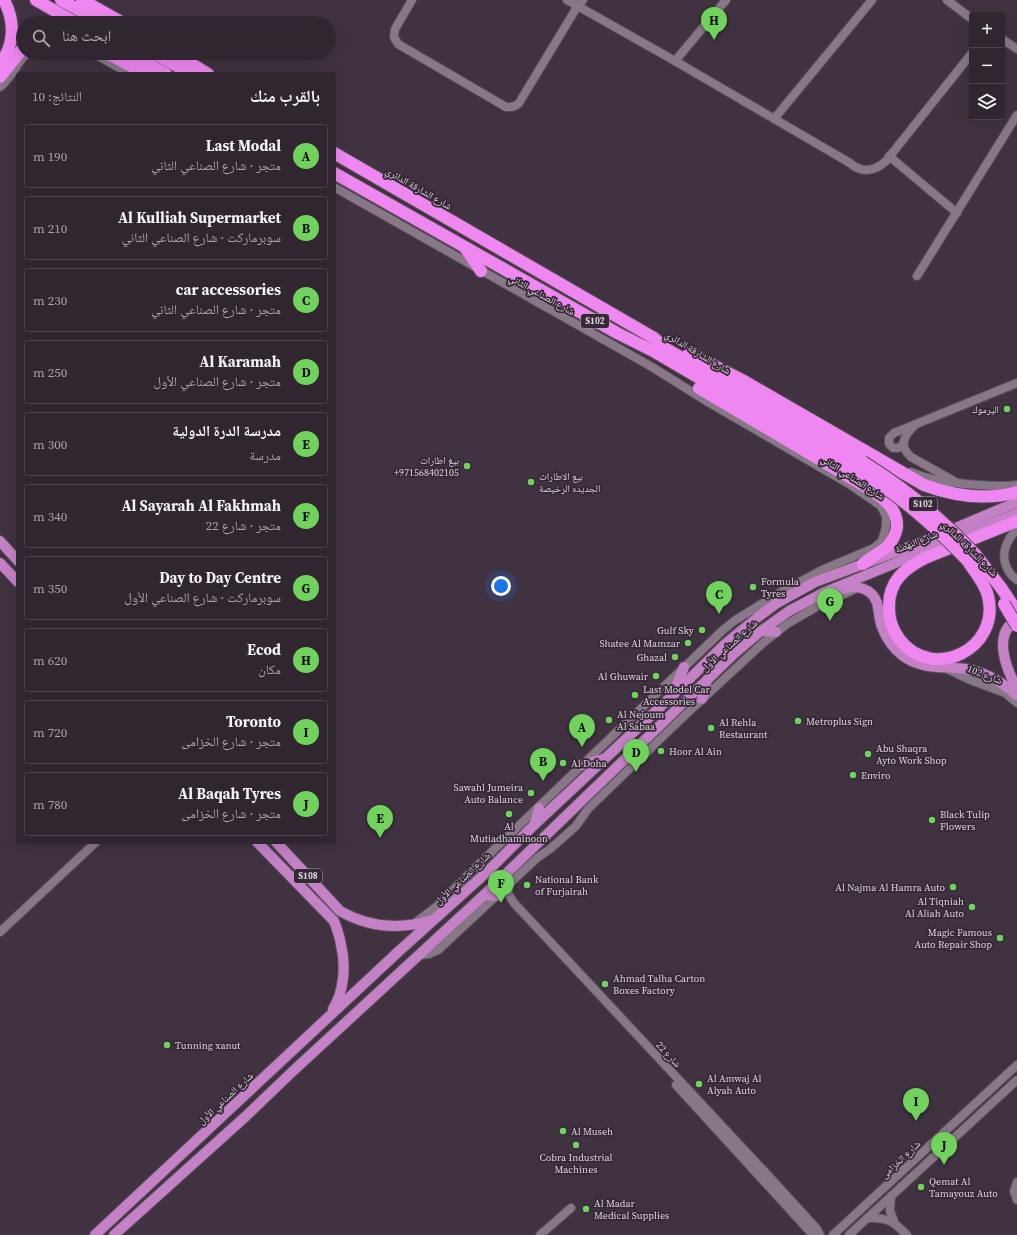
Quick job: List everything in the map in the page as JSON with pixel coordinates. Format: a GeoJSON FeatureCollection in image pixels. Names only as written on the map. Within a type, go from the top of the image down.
{"type":"FeatureCollection","features":[{"type":"Feature","properties":{"kind":"highway"},"geometry":{"type":"LineString","coordinates":[[0,64],[8,50],[12,29],[8,7],[4,0]]}},
{"type":"Feature","properties":{"kind":"highway"},"geometry":{"type":"LineString","coordinates":[[36,0],[64,16]]}},
{"type":"Feature","properties":{"kind":"highway"},"geometry":{"type":"LineString","coordinates":[[61,0],[90,16]]}},
{"type":"Feature","properties":{"kind":"highway"},"geometry":{"type":"LineString","coordinates":[[82,0],[111,16]]}},
{"type":"Feature","properties":{"kind":"highway"},"geometry":{"type":"LineString","coordinates":[[0,77],[16,57]]}},
{"type":"Feature","properties":{"kind":"highway"},"geometry":{"type":"LineString","coordinates":[[120,60],[142,72]]}},
{"type":"Feature","properties":{"kind":"highway"},"geometry":{"type":"LineString","coordinates":[[141,60],[162,72]]}},
{"type":"Feature","properties":{"kind":"highway"},"geometry":{"type":"LineString","coordinates":[[166,60],[187,72]]}},
{"type":"Feature","properties":{"kind":"highway"},"geometry":{"type":"LineString","coordinates":[[185,60],[205,72]]}},
{"type":"Feature","properties":{"kind":"highway","name":"شارع الشارقة الدائري"},"geometry":{"type":"LineString","coordinates":[[336,154],[654,338],[668,350],[859,465],[875,480],[906,502],[942,535],[971,557],[981,573],[1011,606],[1017,626]]}},
{"type":"Feature","properties":{"kind":"highway","name":"شارع الشارقة الدائري"},"geometry":{"type":"LineString","coordinates":[[336,174],[617,333],[655,352],[859,465]]}},
{"type":"Feature","properties":{"kind":"highway"},"geometry":{"type":"LineString","coordinates":[[464,246],[481,271]]}},
{"type":"Feature","properties":{"kind":"highway"},"geometry":{"type":"LineString","coordinates":[[617,333],[635,350],[862,484],[888,503],[896,516],[897,523],[894,536],[886,547],[863,564]]}},
{"type":"Feature","properties":{"kind":"highway"},"geometry":{"type":"LineString","coordinates":[[654,338],[671,344],[742,380],[924,485],[952,494],[966,496],[988,497],[1017,492]]}},
{"type":"Feature","properties":{"kind":"highway"},"geometry":{"type":"LineString","coordinates":[[971,557],[986,588],[988,596],[990,612],[987,628],[980,640],[971,649],[960,655],[938,659],[928,658],[918,654],[903,643],[890,622],[889,601],[897,579],[904,571],[925,558],[1017,521]]}},
{"type":"Feature","properties":{"kind":"main road","name":"شارع النهضة"},"geometry":{"type":"LineString","coordinates":[[863,564],[925,541],[1017,502]]}},
{"type":"Feature","properties":{"kind":"main road","name":"شارع النهضة"},"geometry":{"type":"LineString","coordinates":[[825,592],[1017,513]]}},
{"type":"Feature","properties":{"kind":"main road"},"geometry":{"type":"LineString","coordinates":[[0,541],[16,559]]}},
{"type":"Feature","properties":{"kind":"main road"},"geometry":{"type":"LineString","coordinates":[[0,563],[16,580]]}},
{"type":"Feature","properties":{"kind":"main road","name":"شارع الصناعي الأول"},"geometry":{"type":"LineString","coordinates":[[95,1235],[398,952],[488,871],[725,644],[777,602],[815,582],[863,564]]}},
{"type":"Feature","properties":{"kind":"main road"},"geometry":{"type":"LineString","coordinates":[[825,592],[832,592],[851,587],[861,587],[867,590],[875,598],[883,630],[896,649],[904,656],[921,665],[930,667],[967,669],[984,674],[995,679],[1017,695]]}},
{"type":"Feature","properties":{"kind":"main road"},"geometry":{"type":"LineString","coordinates":[[781,592],[795,592]]}},
{"type":"Feature","properties":{"kind":"main road","name":"شارع الصناعي الأول"},"geometry":{"type":"LineString","coordinates":[[114,1235],[245,1117],[419,956],[735,653],[761,631],[789,611],[825,592]]}},
{"type":"Feature","properties":{"kind":"main road"},"geometry":{"type":"LineString","coordinates":[[1017,620],[1007,629],[1003,642],[1005,660],[1017,688]]}},
{"type":"Feature","properties":{"kind":"main road"},"geometry":{"type":"LineString","coordinates":[[761,631],[776,632]]}},
{"type":"Feature","properties":{"kind":"main road"},"geometry":{"type":"LineString","coordinates":[[673,695],[684,667]]}},
{"type":"Feature","properties":{"kind":"main road"},"geometry":{"type":"LineString","coordinates":[[702,699],[708,679]]}},
{"type":"Feature","properties":{"kind":"main road"},"geometry":{"type":"LineString","coordinates":[[583,765],[605,759]]}},
{"type":"Feature","properties":{"kind":"main road"},"geometry":{"type":"LineString","coordinates":[[536,824],[539,808]]}},
{"type":"Feature","properties":{"kind":"main road","name":"S108"},"geometry":{"type":"LineString","coordinates":[[259,844],[334,921],[340,937],[342,950],[342,972],[338,999],[328,1018]]}},
{"type":"Feature","properties":{"kind":"main road","name":"S108"},"geometry":{"type":"LineString","coordinates":[[278,844],[340,911],[358,920],[372,924],[394,926],[411,925]]}},
{"type":"Feature","properties":{"kind":"main road"},"geometry":{"type":"LineString","coordinates":[[484,895],[496,896]]}},
{"type":"Feature","properties":{"kind":"main road"},"geometry":{"type":"LineString","coordinates":[[411,925],[435,919]]}},
{"type":"Feature","properties":{"kind":"street"},"geometry":{"type":"LineString","coordinates":[[412,0],[397,25],[398,36],[402,46],[502,104],[512,103],[522,99],[580,3]]}},
{"type":"Feature","properties":{"kind":"street"},"geometry":{"type":"LineString","coordinates":[[567,0],[580,3],[675,61],[855,165],[867,166],[879,163],[888,156],[969,58]]}},
{"type":"Feature","properties":{"kind":"street"},"geometry":{"type":"LineString","coordinates":[[675,61],[726,0]]}},
{"type":"Feature","properties":{"kind":"street"},"geometry":{"type":"LineString","coordinates":[[774,119],[872,0]]}},
{"type":"Feature","properties":{"kind":"street"},"geometry":{"type":"LineString","coordinates":[[947,0],[969,17]]}},
{"type":"Feature","properties":{"kind":"street"},"geometry":{"type":"LineString","coordinates":[[1005,41],[1017,49]]}},
{"type":"Feature","properties":{"kind":"street"},"geometry":{"type":"LineString","coordinates":[[0,87],[8,79],[21,60]]}},
{"type":"Feature","properties":{"kind":"street"},"geometry":{"type":"LineString","coordinates":[[105,60],[126,72]]}},
{"type":"Feature","properties":{"kind":"street"},"geometry":{"type":"LineString","coordinates":[[917,276],[1017,115]]}},
{"type":"Feature","properties":{"kind":"street"},"geometry":{"type":"LineString","coordinates":[[888,156],[957,213]]}},
{"type":"Feature","properties":{"kind":"street","name":"شارع الصناعي الثاني"},"geometry":{"type":"LineString","coordinates":[[336,188],[652,367],[849,484],[881,506],[886,516],[884,537],[878,545],[870,551],[822,570],[781,592],[734,621],[684,667],[436,907],[411,925]]}},
{"type":"Feature","properties":{"kind":"street"},"geometry":{"type":"LineString","coordinates":[[904,445],[898,448],[893,448],[889,444],[889,438],[894,433],[1017,383]]}},
{"type":"Feature","properties":{"kind":"street"},"geometry":{"type":"LineString","coordinates":[[915,425],[906,436],[904,445],[905,449],[911,457],[958,483]]}},
{"type":"Feature","properties":{"kind":"street"},"geometry":{"type":"LineString","coordinates":[[877,458],[887,460],[923,477],[937,480],[1002,487],[1017,485]]}},
{"type":"Feature","properties":{"kind":"street"},"geometry":{"type":"LineString","coordinates":[[971,539],[983,540],[1017,528]]}},
{"type":"Feature","properties":{"kind":"street"},"geometry":{"type":"LineString","coordinates":[[1017,528],[1009,538],[1006,546],[1004,561],[1008,571],[1017,580]]}},
{"type":"Feature","properties":{"kind":"street"},"geometry":{"type":"LineString","coordinates":[[419,956],[438,950],[537,858],[550,849],[576,826],[588,809],[702,699],[776,632],[831,599],[861,587]]}},
{"type":"Feature","properties":{"kind":"street","name":"شارع 102"},"geometry":{"type":"LineString","coordinates":[[944,668],[1005,693],[1017,702]]}},
{"type":"Feature","properties":{"kind":"street"},"geometry":{"type":"LineString","coordinates":[[0,932],[94,844]]}},
{"type":"Feature","properties":{"kind":"street","name":"شارع 22"},"geometry":{"type":"LineString","coordinates":[[506,886],[514,903],[759,1166],[817,1229],[820,1235]]}},
{"type":"Feature","properties":{"kind":"street","name":"شارع 22"},"geometry":{"type":"LineString","coordinates":[[496,896],[502,897],[510,902],[813,1235]]}},
{"type":"Feature","properties":{"kind":"street","name":"شارع الخزامى"},"geometry":{"type":"LineString","coordinates":[[833,1235],[1017,1066]]}},
{"type":"Feature","properties":{"kind":"street"},"geometry":{"type":"LineString","coordinates":[[849,1235],[1017,1080]]}},
{"type":"Feature","properties":{"kind":"street"},"geometry":{"type":"LineString","coordinates":[[1006,1091],[1017,1091]]}},
{"type":"Feature","properties":{"kind":"street"},"geometry":{"type":"LineString","coordinates":[[1017,1182],[1014,1191],[1017,1200]]}},
{"type":"Feature","properties":{"kind":"street"},"geometry":{"type":"LineString","coordinates":[[891,1196],[890,1211],[895,1224]]}},
{"type":"Feature","properties":{"kind":"street"},"geometry":{"type":"LineString","coordinates":[[540,1235],[571,1208]]}},
{"type":"Feature","properties":{"kind":"street"},"geometry":{"type":"LineString","coordinates":[[867,1218],[883,1218],[891,1220],[907,1235]]}},
{"type":"Feature","properties":{"kind":"place","name":"Ecod"},"geometry":{"type":"Point","coordinates":[714,40]}},
{"type":"Feature","properties":{"kind":"place","name":"اليرموك"},"geometry":{"type":"Point","coordinates":[1007,409]}},
{"type":"Feature","properties":{"kind":"place","name":"بيغ اطارات +971568402105"},"geometry":{"type":"Point","coordinates":[467,466]}},
{"type":"Feature","properties":{"kind":"place","name":"بيع الاطارات الجديده الرخيصة"},"geometry":{"type":"Point","coordinates":[531,482]}},
{"type":"Feature","properties":{"kind":"place","name":"Formula Tyres"},"geometry":{"type":"Point","coordinates":[753,587]}},
{"type":"Feature","properties":{"kind":"place","name":"car accessories"},"geometry":{"type":"Point","coordinates":[719,614]}},
{"type":"Feature","properties":{"kind":"place","name":"Day to Day Centre"},"geometry":{"type":"Point","coordinates":[830,621]}},
{"type":"Feature","properties":{"kind":"place","name":"Gulf Sky"},"geometry":{"type":"Point","coordinates":[702,630]}},
{"type":"Feature","properties":{"kind":"place","name":"Shatee Al Mamzar"},"geometry":{"type":"Point","coordinates":[688,643]}},
{"type":"Feature","properties":{"kind":"place","name":"Ghazal"},"geometry":{"type":"Point","coordinates":[675,657]}},
{"type":"Feature","properties":{"kind":"place","name":"Al Ghuwair"},"geometry":{"type":"Point","coordinates":[656,676]}},
{"type":"Feature","properties":{"kind":"place","name":"Last Model Car Accessories"},"geometry":{"type":"Point","coordinates":[635,695]}},
{"type":"Feature","properties":{"kind":"place","name":"Al Nejoum Al Sabaa"},"geometry":{"type":"Point","coordinates":[609,720]}},
{"type":"Feature","properties":{"kind":"place","name":"Metroplus Sign"},"geometry":{"type":"Point","coordinates":[798,721]}},
{"type":"Feature","properties":{"kind":"place","name":"Al Rehla Restaurant"},"geometry":{"type":"Point","coordinates":[711,728]}},
{"type":"Feature","properties":{"kind":"place","name":"Last Modal"},"geometry":{"type":"Point","coordinates":[582,747]}},
{"type":"Feature","properties":{"kind":"place","name":"Hoor Al Ain"},"geometry":{"type":"Point","coordinates":[661,751]}},
{"type":"Feature","properties":{"kind":"place","name":"Abu Shaqra Ayto Work Shop"},"geometry":{"type":"Point","coordinates":[868,754]}},
{"type":"Feature","properties":{"kind":"place","name":"Al Doha"},"geometry":{"type":"Point","coordinates":[563,763]}},
{"type":"Feature","properties":{"kind":"place","name":"Al Karamah"},"geometry":{"type":"Point","coordinates":[636,772]}},
{"type":"Feature","properties":{"kind":"place","name":"Enviro"},"geometry":{"type":"Point","coordinates":[853,775]}},
{"type":"Feature","properties":{"kind":"place","name":"Al Kulliah Supermarket"},"geometry":{"type":"Point","coordinates":[543,781]}},
{"type":"Feature","properties":{"kind":"place","name":"Sawahl Jumeira Auto Balance"},"geometry":{"type":"Point","coordinates":[531,793]}},
{"type":"Feature","properties":{"kind":"place","name":"Al Mutiadhaminoon"},"geometry":{"type":"Point","coordinates":[509,814]}},
{"type":"Feature","properties":{"kind":"place","name":"Black Tulip Flowers"},"geometry":{"type":"Point","coordinates":[932,820]}},
{"type":"Feature","properties":{"kind":"place","name":"مدرسة الدرة الدولية"},"geometry":{"type":"Point","coordinates":[380,838]}},
{"type":"Feature","properties":{"kind":"place","name":"National Bank of Furjairah"},"geometry":{"type":"Point","coordinates":[527,885]}},
{"type":"Feature","properties":{"kind":"place","name":"Al Najma Al Hamra Auto"},"geometry":{"type":"Point","coordinates":[953,887]}},
{"type":"Feature","properties":{"kind":"place","name":"Al Sayarah Al Fakhmah"},"geometry":{"type":"Point","coordinates":[501,903]}},
{"type":"Feature","properties":{"kind":"place","name":"Al Tiqniah Al Aliah Auto"},"geometry":{"type":"Point","coordinates":[972,907]}},
{"type":"Feature","properties":{"kind":"place","name":"Magic Famous Auto Repair Shop"},"geometry":{"type":"Point","coordinates":[1000,938]}},
{"type":"Feature","properties":{"kind":"place","name":"Ahmad Talha Carton Boxes Factory"},"geometry":{"type":"Point","coordinates":[605,984]}},
{"type":"Feature","properties":{"kind":"place","name":"Tunning xanut"},"geometry":{"type":"Point","coordinates":[167,1045]}},
{"type":"Feature","properties":{"kind":"place","name":"Al Amwaj Al Alyah Auto"},"geometry":{"type":"Point","coordinates":[699,1084]}},
{"type":"Feature","properties":{"kind":"place","name":"Toronto"},"geometry":{"type":"Point","coordinates":[916,1121]}},
{"type":"Feature","properties":{"kind":"place","name":"Al Museh"},"geometry":{"type":"Point","coordinates":[563,1131]}},
{"type":"Feature","properties":{"kind":"place","name":"Cobra Industrial Machines"},"geometry":{"type":"Point","coordinates":[576,1145]}},
{"type":"Feature","properties":{"kind":"place","name":"Al Baqah Tyres"},"geometry":{"type":"Point","coordinates":[944,1165]}},
{"type":"Feature","properties":{"kind":"place","name":"Qemat Al Tamayouz Auto"},"geometry":{"type":"Point","coordinates":[921,1187]}},
{"type":"Feature","properties":{"kind":"place","name":"Al Madar Medical Supplies"},"geometry":{"type":"Point","coordinates":[586,1209]}}]}
